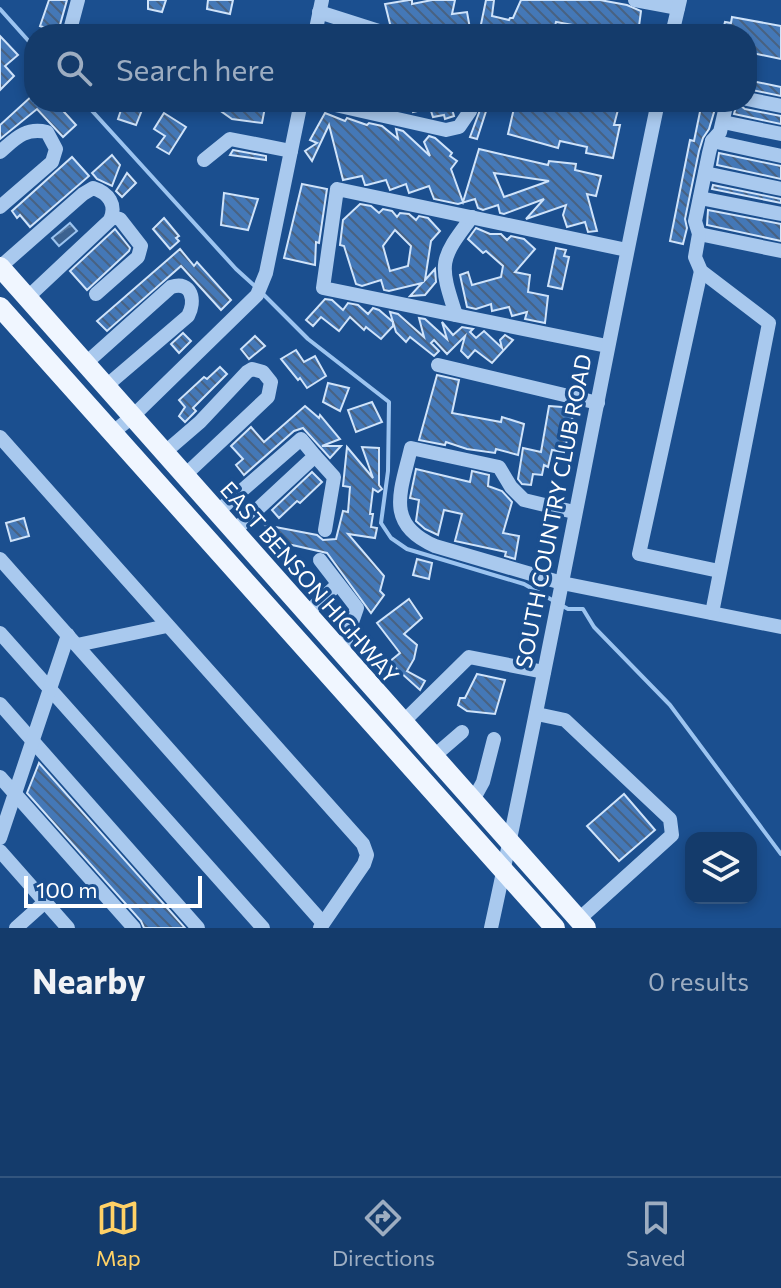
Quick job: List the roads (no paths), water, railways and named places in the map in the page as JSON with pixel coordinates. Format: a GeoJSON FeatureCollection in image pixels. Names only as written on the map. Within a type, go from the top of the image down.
{"type":"FeatureCollection","features":[{"type":"Feature","properties":{"kind":"main road","name":"EAST BENSON HIGHWAY"},"geometry":{"type":"LineString","coordinates":[[0,267],[582,924]]}},
{"type":"Feature","properties":{"kind":"main road","name":"EAST BENSON HIGHWAY"},"geometry":{"type":"LineString","coordinates":[[0,307],[555,928]]}},
{"type":"Feature","properties":{"kind":"street"},"geometry":{"type":"LineString","coordinates":[[72,24],[78,0]]}},
{"type":"Feature","properties":{"kind":"street"},"geometry":{"type":"LineString","coordinates":[[635,0],[679,4],[674,24]]}},
{"type":"Feature","properties":{"kind":"street"},"geometry":{"type":"LineString","coordinates":[[321,6],[364,24]]}},
{"type":"Feature","properties":{"kind":"street"},"geometry":{"type":"LineString","coordinates":[[757,101],[781,106]]}},
{"type":"Feature","properties":{"kind":"street"},"geometry":{"type":"LineString","coordinates":[[112,433],[257,295],[266,273],[299,112]]}},
{"type":"Feature","properties":{"kind":"street"},"geometry":{"type":"LineString","coordinates":[[366,112],[446,130],[459,127],[469,112]]}},
{"type":"Feature","properties":{"kind":"street","name":"SOUTH COUNTRY CLUB ROAD"},"geometry":{"type":"LineString","coordinates":[[491,928],[537,714],[574,512],[656,112]]}},
{"type":"Feature","properties":{"kind":"street"},"geometry":{"type":"LineString","coordinates":[[712,613],[769,323],[701,271],[695,257],[699,234],[695,221],[712,141],[720,132],[725,112]]}},
{"type":"Feature","properties":{"kind":"street"},"geometry":{"type":"LineString","coordinates":[[723,122],[781,134]]}},
{"type":"Feature","properties":{"kind":"street"},"geometry":{"type":"LineString","coordinates":[[0,152],[21,134],[35,129],[47,132],[56,149],[52,162],[0,207]]}},
{"type":"Feature","properties":{"kind":"street"},"geometry":{"type":"LineString","coordinates":[[204,160],[230,139],[291,151]]}},
{"type":"Feature","properties":{"kind":"street"},"geometry":{"type":"LineString","coordinates":[[712,141],[781,156]]}},
{"type":"Feature","properties":{"kind":"street"},"geometry":{"type":"LineString","coordinates":[[705,173],[781,189]]}},
{"type":"Feature","properties":{"kind":"street"},"geometry":{"type":"LineString","coordinates":[[0,267],[93,188],[110,198],[112,217]]}},
{"type":"Feature","properties":{"kind":"street"},"geometry":{"type":"LineString","coordinates":[[607,346],[323,288],[337,189],[627,250]]}},
{"type":"Feature","properties":{"kind":"street"},"geometry":{"type":"LineString","coordinates":[[700,198],[781,214]]}},
{"type":"Feature","properties":{"kind":"street"},"geometry":{"type":"LineString","coordinates":[[96,294],[138,257],[140,251],[141,246],[120,219],[112,217]]}},
{"type":"Feature","properties":{"kind":"street"},"geometry":{"type":"LineString","coordinates":[[27,298],[112,217]]}},
{"type":"Feature","properties":{"kind":"street"},"geometry":{"type":"LineString","coordinates":[[456,315],[444,275],[445,257],[472,217]]}},
{"type":"Feature","properties":{"kind":"street"},"geometry":{"type":"LineString","coordinates":[[699,234],[781,251]]}},
{"type":"Feature","properties":{"kind":"street"},"geometry":{"type":"LineString","coordinates":[[701,271],[639,554],[719,571]]}},
{"type":"Feature","properties":{"kind":"street"},"geometry":{"type":"LineString","coordinates":[[85,364],[171,287],[185,287],[192,295],[194,302],[188,316],[105,387]]}},
{"type":"Feature","properties":{"kind":"street"},"geometry":{"type":"LineString","coordinates":[[438,365],[598,403]]}},
{"type":"Feature","properties":{"kind":"street"},"geometry":{"type":"LineString","coordinates":[[164,453],[200,422],[247,372],[259,369],[263,372],[271,382],[268,397],[184,476]]}},
{"type":"Feature","properties":{"kind":"street"},"geometry":{"type":"LineString","coordinates":[[0,437],[363,844],[367,855],[364,864],[321,926],[0,559]]}},
{"type":"Feature","properties":{"kind":"street"},"geometry":{"type":"LineString","coordinates":[[216,513],[301,439],[334,477],[325,530]]}},
{"type":"Feature","properties":{"kind":"street"},"geometry":{"type":"LineString","coordinates":[[574,512],[524,500],[499,467],[411,448],[399,499],[399,510],[410,531],[435,546],[562,583],[781,627]]}},
{"type":"Feature","properties":{"kind":"street"},"geometry":{"type":"LineString","coordinates":[[233,532],[315,456]]}},
{"type":"Feature","properties":{"kind":"street"},"geometry":{"type":"LineString","coordinates":[[320,560],[357,608],[341,654]]}},
{"type":"Feature","properties":{"kind":"street"},"geometry":{"type":"LineString","coordinates":[[306,614],[338,584]]}},
{"type":"Feature","properties":{"kind":"street"},"geometry":{"type":"LineString","coordinates":[[72,640],[167,626]]}},
{"type":"Feature","properties":{"kind":"street"},"geometry":{"type":"LineString","coordinates":[[0,633],[263,928]]}},
{"type":"Feature","properties":{"kind":"street"},"geometry":{"type":"LineString","coordinates":[[0,838],[50,689],[72,640]]}},
{"type":"Feature","properties":{"kind":"street"},"geometry":{"type":"LineString","coordinates":[[402,723],[469,657],[544,672]]}},
{"type":"Feature","properties":{"kind":"street"},"geometry":{"type":"LineString","coordinates":[[0,704],[198,928]]}},
{"type":"Feature","properties":{"kind":"street"},"geometry":{"type":"LineString","coordinates":[[537,714],[565,720],[663,809],[670,819],[672,835],[582,924]]}},
{"type":"Feature","properties":{"kind":"street"},"geometry":{"type":"LineString","coordinates":[[433,757],[462,732]]}},
{"type":"Feature","properties":{"kind":"street"},"geometry":{"type":"LineString","coordinates":[[472,802],[483,782],[494,739]]}},
{"type":"Feature","properties":{"kind":"street"},"geometry":{"type":"LineString","coordinates":[[0,777],[134,928]]}},
{"type":"Feature","properties":{"kind":"street"},"geometry":{"type":"LineString","coordinates":[[0,851],[68,928]]}},
{"type":"Feature","properties":{"kind":"street"},"geometry":{"type":"LineString","coordinates":[[16,928],[45,902]]}},
{"type":"Feature","properties":{"kind":"water"},"geometry":{"type":"Polygon","coordinates":[[[70,223],[77,231],[59,246],[52,238],[70,223]]]}},
{"type":"Feature","properties":{"kind":"waterway"},"geometry":{"type":"LineString","coordinates":[[0,9],[24,36]]}},
{"type":"Feature","properties":{"kind":"waterway"},"geometry":{"type":"LineString","coordinates":[[93,112],[236,269],[257,288]]}},
{"type":"Feature","properties":{"kind":"waterway"},"geometry":{"type":"LineString","coordinates":[[263,294],[308,339],[389,402],[388,471],[381,523],[391,538],[407,549],[524,584],[568,609],[583,609],[594,627],[670,705],[781,854]]}}]}
